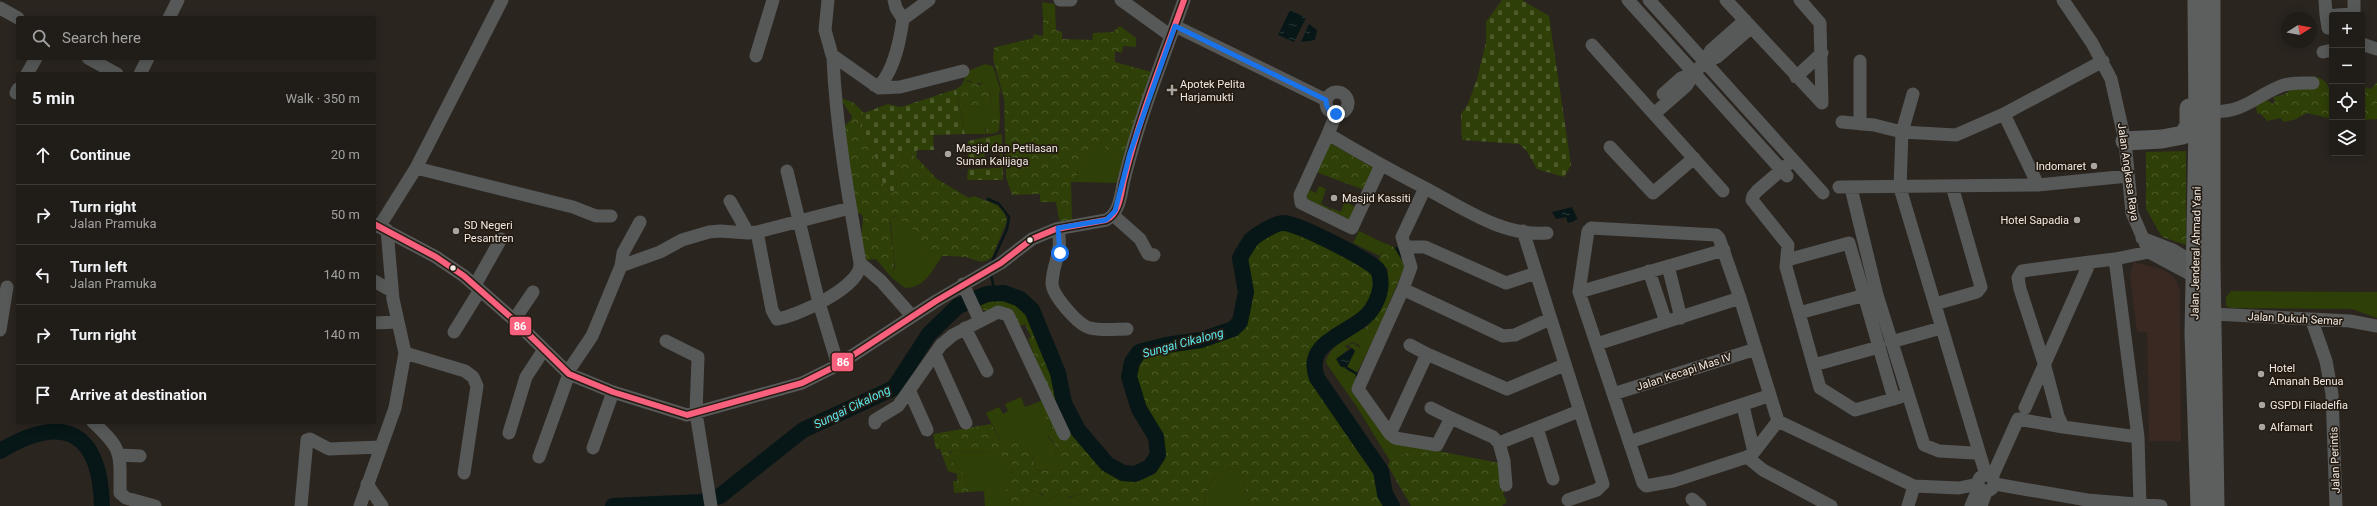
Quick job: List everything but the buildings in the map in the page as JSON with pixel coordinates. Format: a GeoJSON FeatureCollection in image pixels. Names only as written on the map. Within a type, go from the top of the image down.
{"type":"FeatureCollection","features":[{"type":"Feature","properties":{"kind":"highway","name":"Jalan Jenderal Ahmad Yani"},"geometry":{"type":"LineString","coordinates":[[2197,0],[2203,275],[2212,314],[2215,506]]}},
{"type":"Feature","properties":{"kind":"highway","name":"Jalan Jenderal Ahmad Yani"},"geometry":{"type":"LineString","coordinates":[[2200,506],[2196,421],[2212,112],[2211,0]]}},
{"type":"Feature","properties":{"kind":"highway"},"geometry":{"type":"LineString","coordinates":[[2125,141],[2177,137],[2186,132],[2188,126],[2189,54],[2192,43],[2198,32]]}},
{"type":"Feature","properties":{"kind":"street"},"geometry":{"type":"LineString","coordinates":[[169,16],[178,0]]}},
{"type":"Feature","properties":{"kind":"street"},"geometry":{"type":"LineString","coordinates":[[360,506],[395,408],[405,353],[380,227],[416,168],[502,0]]}},
{"type":"Feature","properties":{"kind":"street"},"geometry":{"type":"LineString","coordinates":[[756,56],[773,0]]}},
{"type":"Feature","properties":{"kind":"street"},"geometry":{"type":"LineString","coordinates":[[730,201],[752,233],[774,318],[782,318],[819,303],[849,283],[860,272],[860,263],[850,208],[835,94],[833,58],[825,30],[828,0]]}},
{"type":"Feature","properties":{"kind":"street"},"geometry":{"type":"LineString","coordinates":[[894,0],[896,8],[903,19]]}},
{"type":"Feature","properties":{"kind":"street"},"geometry":{"type":"LineString","coordinates":[[874,85],[881,84],[887,77],[897,48],[903,19],[929,0]]}},
{"type":"Feature","properties":{"kind":"street"},"geometry":{"type":"LineString","coordinates":[[1060,0],[1071,0]]}},
{"type":"Feature","properties":{"kind":"street"},"geometry":{"type":"LineString","coordinates":[[1121,0],[1173,31],[1326,100]]}},
{"type":"Feature","properties":{"kind":"street"},"geometry":{"type":"LineString","coordinates":[[380,227],[436,257],[477,287],[514,320],[543,351],[568,374],[613,392],[678,414],[696,413],[802,383],[838,366],[912,316],[965,287],[1032,239],[1058,228],[1106,220],[1113,214],[1117,206],[1130,153],[1184,0]]}},
{"type":"Feature","properties":{"kind":"street"},"geometry":{"type":"LineString","coordinates":[[1628,0],[1784,173]]}},
{"type":"Feature","properties":{"kind":"street"},"geometry":{"type":"LineString","coordinates":[[1649,0],[1823,193]]}},
{"type":"Feature","properties":{"kind":"street"},"geometry":{"type":"LineString","coordinates":[[1726,0],[1796,77],[1822,103],[1822,54],[1820,23],[1800,0]]}},
{"type":"Feature","properties":{"kind":"street","name":"Jalan Angkasa Raya"},"geometry":{"type":"LineString","coordinates":[[2063,0],[2103,61],[2111,79],[2125,141],[2132,213],[2149,252]]}},
{"type":"Feature","properties":{"kind":"street"},"geometry":{"type":"LineString","coordinates":[[2325,0],[2331,12]]}},
{"type":"Feature","properties":{"kind":"street"},"geometry":{"type":"LineString","coordinates":[[0,8],[16,17]]}},
{"type":"Feature","properties":{"kind":"street"},"geometry":{"type":"LineString","coordinates":[[1651,111],[1681,78],[1694,73],[1705,62],[1717,57],[1748,24]]}},
{"type":"Feature","properties":{"kind":"street"},"geometry":{"type":"LineString","coordinates":[[1592,45],[1723,190]]}},
{"type":"Feature","properties":{"kind":"street"},"geometry":{"type":"LineString","coordinates":[[2365,45],[2377,49]]}},
{"type":"Feature","properties":{"kind":"street"},"geometry":{"type":"LineString","coordinates":[[1796,77],[1822,54]]}},
{"type":"Feature","properties":{"kind":"street"},"geometry":{"type":"LineString","coordinates":[[833,58],[879,88],[900,87],[963,71]]}},
{"type":"Feature","properties":{"kind":"street"},"geometry":{"type":"LineString","coordinates":[[28,72],[35,60]]}},
{"type":"Feature","properties":{"kind":"street"},"geometry":{"type":"LineString","coordinates":[[92,60],[112,72]]}},
{"type":"Feature","properties":{"kind":"street"},"geometry":{"type":"LineString","coordinates":[[141,72],[147,60]]}},
{"type":"Feature","properties":{"kind":"street"},"geometry":{"type":"LineString","coordinates":[[1860,61],[1860,124]]}},
{"type":"Feature","properties":{"kind":"street"},"geometry":{"type":"LineString","coordinates":[[1842,122],[1902,132],[1951,136],[2004,114],[2103,61]]}},
{"type":"Feature","properties":{"kind":"street"},"geometry":{"type":"LineString","coordinates":[[2212,112],[2229,111],[2242,108],[2281,86],[2292,83],[2312,83]]}},
{"type":"Feature","properties":{"kind":"street"},"geometry":{"type":"LineString","coordinates":[[1336,92],[1346,97],[1348,101],[1346,110],[1336,114],[1330,112],[1326,106],[1326,100],[1336,92]]}},
{"type":"Feature","properties":{"kind":"street"},"geometry":{"type":"LineString","coordinates":[[1913,94],[1902,132],[1900,188],[1986,483],[1981,506]]}},
{"type":"Feature","properties":{"kind":"street"},"geometry":{"type":"LineString","coordinates":[[1336,114],[1300,194],[1301,203],[1352,228],[1381,165]]}},
{"type":"Feature","properties":{"kind":"street"},"geometry":{"type":"LineString","coordinates":[[2004,114],[2038,185]]}},
{"type":"Feature","properties":{"kind":"street"},"geometry":{"type":"LineString","coordinates":[[1328,134],[1381,165],[1478,217],[1503,227],[1523,231],[1547,233]]}},
{"type":"Feature","properties":{"kind":"street"},"geometry":{"type":"LineString","coordinates":[[1610,147],[1652,192],[1694,158]]}},
{"type":"Feature","properties":{"kind":"street"},"geometry":{"type":"LineString","coordinates":[[1795,163],[1784,173],[1752,196],[1754,205],[1787,242],[1786,267],[1822,391],[1852,409],[1897,398],[1845,187],[1900,188],[2038,185],[2128,176]]}},
{"type":"Feature","properties":{"kind":"street"},"geometry":{"type":"LineString","coordinates":[[416,168],[573,207],[596,216],[611,216]]}},
{"type":"Feature","properties":{"kind":"street"},"geometry":{"type":"LineString","coordinates":[[786,171],[819,303],[838,366]]}},
{"type":"Feature","properties":{"kind":"street"},"geometry":{"type":"LineString","coordinates":[[1935,304],[1977,292],[1981,287],[1952,186]]}},
{"type":"Feature","properties":{"kind":"street"},"geometry":{"type":"LineString","coordinates":[[1425,188],[1402,237],[1411,268],[1358,389],[1390,434],[1395,438],[1437,445],[1451,418]]}},
{"type":"Feature","properties":{"kind":"street"},"geometry":{"type":"LineString","coordinates":[[621,266],[660,252],[682,240],[709,232],[720,231],[752,233],[850,208]]}},
{"type":"Feature","properties":{"kind":"street"},"geometry":{"type":"LineString","coordinates":[[1113,214],[1140,239],[1148,254],[1154,256]]}},
{"type":"Feature","properties":{"kind":"street"},"geometry":{"type":"LineString","coordinates":[[539,457],[568,374],[592,336],[621,266],[623,253],[640,222]]}},
{"type":"Feature","properties":{"kind":"street"},"geometry":{"type":"LineString","coordinates":[[1058,228],[1060,253],[1052,283],[1056,295],[1065,308],[1083,325],[1090,329],[1127,329]]}},
{"type":"Feature","properties":{"kind":"street"},"geometry":{"type":"LineString","coordinates":[[1778,421],[1750,455],[1673,480],[1646,486],[1629,442],[1579,292],[1588,231],[1591,228],[1716,235],[1724,250],[1756,349],[1768,396],[1778,421],[1914,486],[1959,488],[1986,483],[2087,500],[2161,506]]}},
{"type":"Feature","properties":{"kind":"street"},"geometry":{"type":"LineString","coordinates":[[1523,231],[1564,365],[1603,484],[1597,490],[1568,500]]}},
{"type":"Feature","properties":{"kind":"street"},"geometry":{"type":"LineString","coordinates":[[2142,238],[2166,247],[2203,275]]}},
{"type":"Feature","properties":{"kind":"street"},"geometry":{"type":"LineString","coordinates":[[454,332],[501,239]]}},
{"type":"Feature","properties":{"kind":"street"},"geometry":{"type":"LineString","coordinates":[[1787,260],[1849,244],[1865,295],[1924,445],[1939,451],[1974,453]]}},
{"type":"Feature","properties":{"kind":"street"},"geometry":{"type":"LineString","coordinates":[[1405,247],[1425,247],[1503,283],[1509,283],[1536,273]]}},
{"type":"Feature","properties":{"kind":"street"},"geometry":{"type":"LineString","coordinates":[[1579,292],[1724,250]]}},
{"type":"Feature","properties":{"kind":"street"},"geometry":{"type":"LineString","coordinates":[[2063,427],[2058,416],[2044,363],[2020,289],[2019,273],[2022,271],[2115,259],[2149,252],[2203,275]]}},
{"type":"Feature","properties":{"kind":"street"},"geometry":{"type":"LineString","coordinates":[[2115,259],[2138,437],[2140,505]]}},
{"type":"Feature","properties":{"kind":"street"},"geometry":{"type":"LineString","coordinates":[[2025,408],[2090,262]]}},
{"type":"Feature","properties":{"kind":"street"},"geometry":{"type":"LineString","coordinates":[[860,263],[881,281],[912,316]]}},
{"type":"Feature","properties":{"kind":"street"},"geometry":{"type":"LineString","coordinates":[[1668,266],[1681,318]]}},
{"type":"Feature","properties":{"kind":"street"},"geometry":{"type":"LineString","coordinates":[[1648,271],[1666,322]]}},
{"type":"Feature","properties":{"kind":"street"},"geometry":{"type":"LineString","coordinates":[[376,282],[392,291]]}},
{"type":"Feature","properties":{"kind":"street"},"geometry":{"type":"LineString","coordinates":[[0,330],[8,287]]}},
{"type":"Feature","properties":{"kind":"street"},"geometry":{"type":"LineString","coordinates":[[965,287],[978,316]]}},
{"type":"Feature","properties":{"kind":"street"},"geometry":{"type":"LineString","coordinates":[[1402,289],[1502,336],[1515,335],[1550,319]]}},
{"type":"Feature","properties":{"kind":"street"},"geometry":{"type":"LineString","coordinates":[[514,320],[533,292]]}},
{"type":"Feature","properties":{"kind":"street"},"geometry":{"type":"LineString","coordinates":[[1799,314],[1865,295]]}},
{"type":"Feature","properties":{"kind":"street"},"geometry":{"type":"LineString","coordinates":[[1597,344],[1740,298]]}},
{"type":"Feature","properties":{"kind":"street"},"geometry":{"type":"LineString","coordinates":[[875,423],[875,420],[898,406],[910,392],[941,345],[965,328],[978,316],[998,312],[1008,315],[1064,434]]}},
{"type":"Feature","properties":{"kind":"street","name":"Jalan Dukuh Semar"},"geometry":{"type":"LineString","coordinates":[[2212,314],[2312,321],[2350,321],[2377,326]]}},
{"type":"Feature","properties":{"kind":"street","name":"Jalan Perintis"},"geometry":{"type":"LineString","coordinates":[[2312,321],[2326,362],[2332,394],[2336,506]]}},
{"type":"Feature","properties":{"kind":"street"},"geometry":{"type":"LineString","coordinates":[[376,324],[398,322]]}},
{"type":"Feature","properties":{"kind":"street"},"geometry":{"type":"LineString","coordinates":[[965,328],[987,371]]}},
{"type":"Feature","properties":{"kind":"street"},"geometry":{"type":"LineString","coordinates":[[1814,365],[1941,328]]}},
{"type":"Feature","properties":{"kind":"street"},"geometry":{"type":"LineString","coordinates":[[666,341],[698,357],[696,413],[710,506]]}},
{"type":"Feature","properties":{"kind":"street"},"geometry":{"type":"LineString","coordinates":[[1410,345],[1507,389],[1564,365]]}},
{"type":"Feature","properties":{"kind":"street","name":"Jalan Kecapi Mas IV"},"geometry":{"type":"LineString","coordinates":[[1614,394],[1756,349]]}},
{"type":"Feature","properties":{"kind":"street"},"geometry":{"type":"LineString","coordinates":[[509,433],[526,376],[543,351]]}},
{"type":"Feature","properties":{"kind":"street"},"geometry":{"type":"LineString","coordinates":[[405,353],[465,371],[476,380],[477,386],[464,473]]}},
{"type":"Feature","properties":{"kind":"street"},"geometry":{"type":"LineString","coordinates":[[935,354],[966,423]]}},
{"type":"Feature","properties":{"kind":"street"},"geometry":{"type":"LineString","coordinates":[[1390,434],[1427,354]]}},
{"type":"Feature","properties":{"kind":"street"},"geometry":{"type":"LineString","coordinates":[[593,448],[613,392]]}},
{"type":"Feature","properties":{"kind":"street"},"geometry":{"type":"LineString","coordinates":[[910,392],[927,430]]}},
{"type":"Feature","properties":{"kind":"street"},"geometry":{"type":"LineString","coordinates":[[1629,442],[1743,406],[1768,396]]}},
{"type":"Feature","properties":{"kind":"street"},"geometry":{"type":"LineString","coordinates":[[1743,406],[1750,455],[1763,470],[1831,506]]}},
{"type":"Feature","properties":{"kind":"street"},"geometry":{"type":"LineString","coordinates":[[1431,408],[1497,439],[1504,461],[1506,485]]}},
{"type":"Feature","properties":{"kind":"street"},"geometry":{"type":"LineString","coordinates":[[1499,443],[1579,411]]}},
{"type":"Feature","properties":{"kind":"street"},"geometry":{"type":"LineString","coordinates":[[1971,506],[1986,483],[2018,419],[2063,427],[2138,437]]}},
{"type":"Feature","properties":{"kind":"street"},"geometry":{"type":"LineString","coordinates":[[94,424],[110,438],[120,455],[120,493],[126,498],[155,506]]}},
{"type":"Feature","properties":{"kind":"street"},"geometry":{"type":"LineString","coordinates":[[1537,428],[1553,479]]}},
{"type":"Feature","properties":{"kind":"street"},"geometry":{"type":"LineString","coordinates":[[301,506],[307,440],[310,439],[329,448],[381,447]]}},
{"type":"Feature","properties":{"kind":"street"},"geometry":{"type":"LineString","coordinates":[[120,455],[140,456]]}},
{"type":"Feature","properties":{"kind":"street"},"geometry":{"type":"LineString","coordinates":[[367,484],[382,506]]}},
{"type":"Feature","properties":{"kind":"street"},"geometry":{"type":"LineString","coordinates":[[1908,506],[1914,486]]}},
{"type":"Feature","properties":{"kind":"shaded area"},"geometry":{"type":"Polygon","coordinates":[[[2133,262],[2161,269],[2170,274],[2176,280],[2180,290],[2181,441],[2149,441],[2147,332],[2137,332],[2130,277],[2133,262]]]}},
{"type":"Feature","properties":{"kind":"green space"},"geometry":{"type":"Polygon","coordinates":[[[1502,0],[1522,0],[1549,16],[1571,165],[1564,177],[1537,169],[1526,150],[1519,144],[1462,140],[1461,114],[1468,104],[1477,79],[1486,42],[1486,22],[1502,0]]]}},
{"type":"Feature","properties":{"kind":"green space"},"geometry":{"type":"Polygon","coordinates":[[[1042,2],[1055,4],[1056,32],[1049,28],[1051,20],[1043,19],[1042,2]]]}},
{"type":"Feature","properties":{"kind":"green space"},"geometry":{"type":"Polygon","coordinates":[[[1047,18],[1051,20],[1049,28],[1062,32],[1062,39],[1092,40],[1093,33],[1113,32],[1120,26],[1136,38],[1136,47],[1123,46],[1122,53],[1115,51],[1115,62],[1151,72],[1127,153],[1118,157],[1108,151],[1100,141],[1093,141],[1078,169],[1076,182],[1071,182],[1072,221],[1060,223],[1056,202],[1040,202],[1040,194],[1012,195],[1006,177],[1004,99],[993,59],[994,48],[996,47],[1034,38],[1033,34],[1043,36],[1043,19],[1047,18]]]}},
{"type":"Feature","properties":{"kind":"green space"},"geometry":{"type":"Polygon","coordinates":[[[985,64],[993,66],[1001,92],[999,93],[1000,118],[991,118],[985,129],[987,134],[965,134],[959,103],[978,107],[992,102],[989,91],[983,83],[974,84],[971,81],[964,80],[966,72],[985,64]]]}},
{"type":"Feature","properties":{"kind":"green space"},"geometry":{"type":"Polygon","coordinates":[[[2313,76],[2320,78],[2327,84],[2329,91],[2329,118],[2307,113],[2296,119],[2284,122],[2280,118],[2267,121],[2261,114],[2257,113],[2256,105],[2267,100],[2273,104],[2275,101],[2273,97],[2283,95],[2313,76]]]}},
{"type":"Feature","properties":{"kind":"green space"},"geometry":{"type":"Polygon","coordinates":[[[964,80],[979,85],[986,82],[992,102],[990,107],[985,109],[959,103],[956,89],[961,86],[964,80]]]}},
{"type":"Feature","properties":{"kind":"green space"},"geometry":{"type":"Polygon","coordinates":[[[2377,82],[2377,119],[2365,120],[2365,87],[2371,89],[2377,82]]]}},
{"type":"Feature","properties":{"kind":"green space"},"geometry":{"type":"Polygon","coordinates":[[[956,89],[965,134],[933,135],[934,150],[917,150],[916,158],[912,153],[897,158],[900,175],[893,193],[879,178],[874,150],[860,128],[864,113],[888,104],[901,107],[956,89]]]}},
{"type":"Feature","properties":{"kind":"green space"},"geometry":{"type":"Polygon","coordinates":[[[839,97],[854,103],[864,113],[860,128],[874,150],[879,178],[893,193],[900,175],[897,158],[912,153],[937,179],[969,198],[974,196],[997,205],[1004,212],[1007,221],[992,257],[985,261],[965,257],[946,256],[942,256],[939,261],[934,259],[924,252],[916,234],[911,228],[897,217],[890,216],[894,255],[894,271],[892,278],[876,259],[866,260],[861,238],[863,219],[862,215],[855,211],[841,129],[851,120],[852,116],[839,97]]]}},
{"type":"Feature","properties":{"kind":"green space"},"geometry":{"type":"Polygon","coordinates":[[[991,118],[1000,118],[999,130],[996,133],[987,134],[985,124],[991,118]]]}},
{"type":"Feature","properties":{"kind":"green space"},"geometry":{"type":"Polygon","coordinates":[[[1002,134],[1003,180],[967,180],[968,169],[1001,168],[1000,150],[984,150],[985,158],[968,159],[968,141],[1002,134]]]}},
{"type":"Feature","properties":{"kind":"green space"},"geometry":{"type":"Polygon","coordinates":[[[1093,141],[1100,141],[1108,151],[1118,157],[1127,153],[1116,183],[1076,182],[1078,169],[1093,141]]]}},
{"type":"Feature","properties":{"kind":"green space"},"geometry":{"type":"Polygon","coordinates":[[[1330,143],[1374,168],[1364,190],[1316,172],[1330,143]]]}},
{"type":"Feature","properties":{"kind":"green space"},"geometry":{"type":"Polygon","coordinates":[[[2186,151],[2186,245],[2162,237],[2146,209],[2146,152],[2186,151]]]}},
{"type":"Feature","properties":{"kind":"green space"},"geometry":{"type":"Polygon","coordinates":[[[1319,186],[1326,189],[1321,204],[1330,208],[1328,210],[1306,198],[1309,190],[1316,193],[1319,186]]]}},
{"type":"Feature","properties":{"kind":"green space"},"geometry":{"type":"Polygon","coordinates":[[[1346,196],[1352,199],[1350,204],[1357,208],[1350,221],[1330,211],[1331,208],[1341,212],[1346,196]]]}},
{"type":"Feature","properties":{"kind":"green space"},"geometry":{"type":"Polygon","coordinates":[[[890,216],[894,216],[902,220],[910,226],[918,236],[924,252],[930,257],[939,261],[922,283],[912,287],[905,288],[892,278],[895,267],[890,216]]]}},
{"type":"Feature","properties":{"kind":"green space"},"geometry":{"type":"Polygon","coordinates":[[[1282,228],[1301,234],[1331,248],[1360,264],[1375,276],[1373,296],[1369,303],[1364,309],[1326,336],[1316,347],[1308,360],[1312,381],[1375,473],[1379,496],[1386,506],[1250,506],[1242,474],[1235,468],[1221,472],[1212,480],[1207,492],[1204,506],[1087,506],[1087,498],[1085,495],[1078,494],[1067,498],[1058,494],[1047,501],[1041,494],[1031,492],[1021,506],[1009,506],[1010,494],[1003,485],[1003,479],[1012,474],[1013,466],[1007,459],[993,453],[953,450],[950,452],[951,461],[963,473],[969,492],[954,493],[953,481],[957,481],[957,474],[948,471],[940,449],[936,449],[933,434],[991,424],[1001,442],[1005,444],[1015,437],[1022,438],[1033,454],[1035,469],[1038,471],[1054,468],[1060,464],[1060,459],[1053,458],[1057,447],[1046,433],[1046,430],[1052,431],[1050,421],[1041,414],[1038,402],[1043,400],[1041,374],[1028,339],[1031,337],[1025,324],[1018,327],[982,309],[979,302],[993,299],[1003,299],[1012,301],[1025,312],[1050,367],[1058,405],[1070,428],[1090,454],[1102,466],[1127,479],[1138,479],[1156,468],[1162,456],[1163,442],[1161,435],[1140,397],[1136,386],[1134,375],[1136,366],[1141,358],[1147,355],[1205,344],[1228,338],[1237,333],[1244,326],[1248,318],[1250,308],[1251,288],[1245,259],[1256,244],[1282,228]]]}},
{"type":"Feature","properties":{"kind":"green space"},"geometry":{"type":"Polygon","coordinates":[[[1359,231],[1386,244],[1380,256],[1353,243],[1359,231]]]}},
{"type":"Feature","properties":{"kind":"green space"},"geometry":{"type":"Polygon","coordinates":[[[1386,243],[1395,248],[1405,266],[1376,334],[1365,328],[1380,309],[1387,285],[1388,269],[1378,261],[1386,243]]]}},
{"type":"Feature","properties":{"kind":"green space"},"geometry":{"type":"Polygon","coordinates":[[[2231,291],[2377,292],[2377,318],[2352,309],[2231,308],[2226,306],[2226,297],[2231,291]]]}},
{"type":"Feature","properties":{"kind":"green space"},"geometry":{"type":"Polygon","coordinates":[[[1365,328],[1376,334],[1357,373],[1347,367],[1355,351],[1348,345],[1353,343],[1360,348],[1359,345],[1353,342],[1345,346],[1349,349],[1337,358],[1344,368],[1350,370],[1347,373],[1350,371],[1356,374],[1353,392],[1391,443],[1418,447],[1390,461],[1357,407],[1326,363],[1331,351],[1341,341],[1365,328]]]}},
{"type":"Feature","properties":{"kind":"green space"},"geometry":{"type":"Polygon","coordinates":[[[1021,397],[1025,407],[1038,402],[1041,414],[1050,421],[1052,432],[1047,430],[1048,437],[1057,447],[1054,455],[1060,459],[1060,464],[1054,468],[1039,471],[1035,469],[1033,454],[1011,441],[1005,444],[1001,442],[986,413],[999,407],[1003,414],[1008,411],[1005,404],[1021,397]]]}},
{"type":"Feature","properties":{"kind":"green space"},"geometry":{"type":"Polygon","coordinates":[[[1418,447],[1499,463],[1500,490],[1505,490],[1503,494],[1507,502],[1502,506],[1411,506],[1388,466],[1390,461],[1418,447]]]}},
{"type":"Feature","properties":{"kind":"green space"},"geometry":{"type":"Polygon","coordinates":[[[953,450],[993,453],[1007,459],[1013,466],[1012,475],[1003,479],[1003,485],[1010,494],[1009,506],[985,506],[984,491],[969,492],[963,473],[951,461],[949,455],[953,450]]]}},
{"type":"Feature","properties":{"kind":"green space"},"geometry":{"type":"Polygon","coordinates":[[[1235,468],[1242,474],[1250,506],[1204,506],[1207,492],[1212,480],[1221,472],[1235,468]]]}},
{"type":"Feature","properties":{"kind":"green space"},"geometry":{"type":"Polygon","coordinates":[[[1036,491],[1049,500],[1058,494],[1070,498],[1078,494],[1085,495],[1087,498],[1087,506],[1021,506],[1031,492],[1036,491]]]}},
{"type":"Feature","properties":{"kind":"water"},"geometry":{"type":"Polygon","coordinates":[[[1290,10],[1306,18],[1294,42],[1278,35],[1290,10]]]}},
{"type":"Feature","properties":{"kind":"water"},"geometry":{"type":"Polygon","coordinates":[[[1309,24],[1317,30],[1315,40],[1301,42],[1309,24]]]}},
{"type":"Feature","properties":{"kind":"water"},"geometry":{"type":"Polygon","coordinates":[[[1572,207],[1578,220],[1568,223],[1566,217],[1556,219],[1552,212],[1572,207]]]}},
{"type":"Feature","properties":{"kind":"water"},"geometry":{"type":"Polygon","coordinates":[[[1352,348],[1355,351],[1347,367],[1341,367],[1336,359],[1352,348]]]}},
{"type":"Feature","properties":{"kind":"waterway"},"geometry":{"type":"LineString","coordinates":[[988,199],[999,204],[1009,217],[1007,229],[991,264]]}},
{"type":"Feature","properties":{"kind":"waterway","name":"Sungai Cikalong"},"geometry":{"type":"LineString","coordinates":[[613,506],[701,502],[720,496],[803,430],[894,388],[929,334],[958,306],[987,294],[1004,293],[1020,299],[1032,310],[1058,373],[1064,403],[1078,430],[1107,464],[1123,473],[1135,474],[1150,467],[1158,455],[1156,437],[1139,409],[1129,377],[1132,362],[1139,352],[1166,345],[1201,340],[1233,329],[1240,322],[1246,292],[1240,258],[1253,238],[1261,232],[1283,223],[1290,224],[1316,234],[1360,257],[1377,269],[1379,274],[1381,282],[1380,290],[1372,309],[1360,321],[1330,340],[1322,347],[1317,355],[1314,365],[1317,378],[1381,471],[1385,494],[1392,506]]}},
{"type":"Feature","properties":{"kind":"waterway"},"geometry":{"type":"LineString","coordinates":[[1396,248],[1401,256]]}},
{"type":"Feature","properties":{"kind":"waterway"},"geometry":{"type":"LineString","coordinates":[[991,275],[995,293]]}},
{"type":"Feature","properties":{"kind":"waterway"},"geometry":{"type":"LineString","coordinates":[[1347,368],[1357,374],[1357,377]]}},
{"type":"Feature","properties":{"kind":"waterway","name":"Sungai Cikalong"},"geometry":{"type":"LineString","coordinates":[[0,451],[23,439],[43,433],[60,432],[74,436],[86,446],[94,460],[100,481],[102,506]]}},
{"type":"Feature","properties":{"kind":"transit line","name":"86"},"geometry":{"type":"LineString","coordinates":[[376,225],[436,257],[464,276],[514,320],[569,374],[613,392],[687,415],[802,383],[838,365],[936,301],[1001,263],[1032,239],[1056,229],[1106,220],[1111,217],[1117,208],[1137,134],[1184,0]]}},
{"type":"Feature","properties":{"kind":"place","name":"Apotek Pelita Harjamukti"},"geometry":{"type":"Point","coordinates":[1172,90]}},
{"type":"Feature","properties":{"kind":"place","name":"Masjid dan Petilasan Sunan Kalijaga"},"geometry":{"type":"Point","coordinates":[948,154]}},
{"type":"Feature","properties":{"kind":"place","name":"Indomaret"},"geometry":{"type":"Point","coordinates":[2094,166]}},
{"type":"Feature","properties":{"kind":"place","name":"Masjid Kassiti"},"geometry":{"type":"Point","coordinates":[1334,198]}},
{"type":"Feature","properties":{"kind":"place","name":"Hotel Sapadia"},"geometry":{"type":"Point","coordinates":[2077,220]}},
{"type":"Feature","properties":{"kind":"place","name":"SD Negeri Pesantren"},"geometry":{"type":"Point","coordinates":[456,231]}},
{"type":"Feature","properties":{"kind":"place","name":"Hotel Amanah Benua"},"geometry":{"type":"Point","coordinates":[2261,374]}},
{"type":"Feature","properties":{"kind":"place","name":"GSPDI Filadelfia"},"geometry":{"type":"Point","coordinates":[2262,405]}},
{"type":"Feature","properties":{"kind":"place","name":"Alfamart"},"geometry":{"type":"Point","coordinates":[2262,427]}},
{"type":"Feature","properties":{"kind":"route"},"geometry":{"type":"LineString","coordinates":[[1060,253],[1060,236],[1058,228],[1106,220],[1112,217],[1119,198],[1130,153],[1175,26],[1326,100],[1326,106],[1330,112],[1336,114]]}}]}
